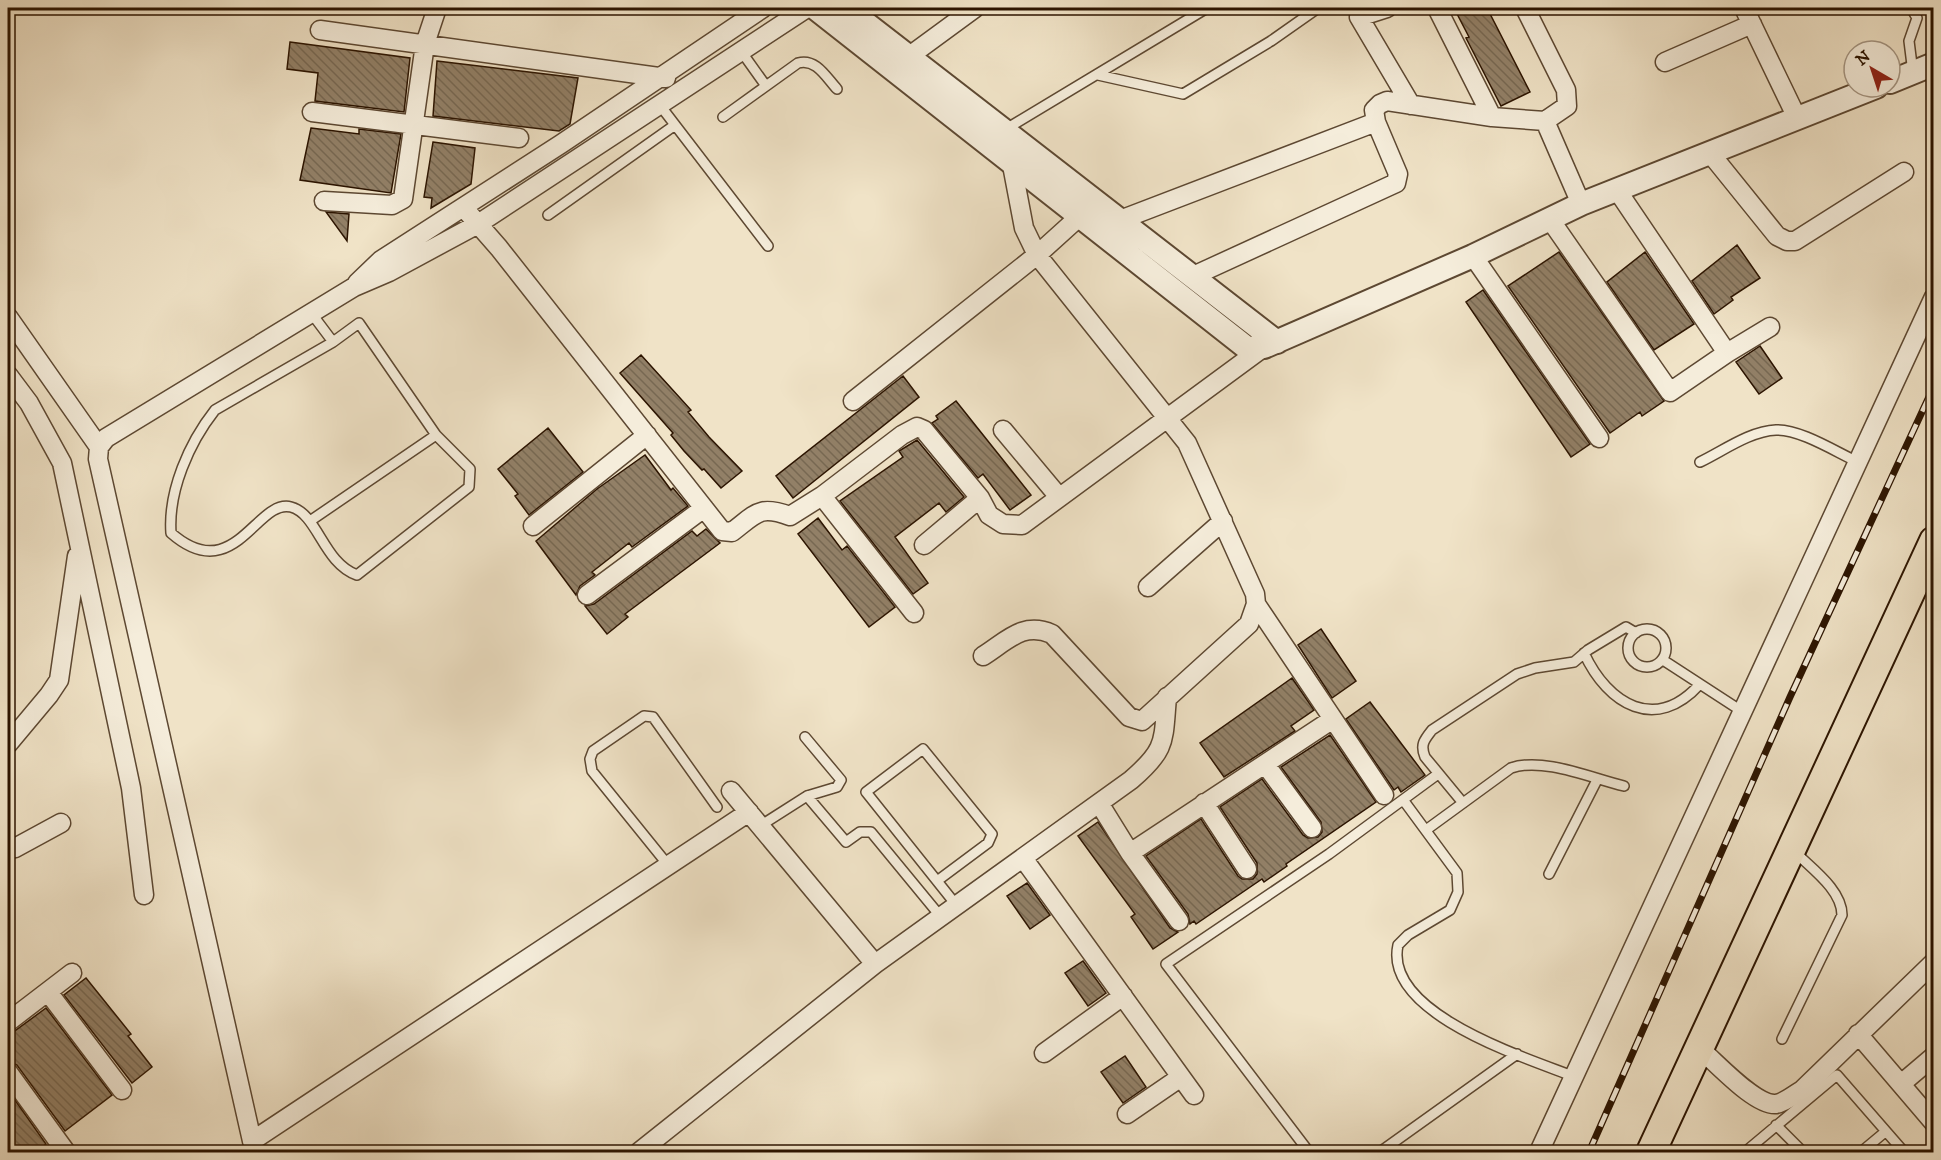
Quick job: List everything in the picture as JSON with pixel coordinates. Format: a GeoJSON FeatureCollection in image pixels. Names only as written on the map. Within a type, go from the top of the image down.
{"type":"FeatureCollection","features":[{"type":"Feature","properties":{"kind":"main road"},"geometry":{"type":"LineString","coordinates":[[1651,1152],[1934,541]]}},
{"type":"Feature","properties":{"kind":"street"},"geometry":{"type":"LineString","coordinates":[[324,201],[398,203],[403,199],[425,44],[437,8]]}},
{"type":"Feature","properties":{"kind":"street"},"geometry":{"type":"LineString","coordinates":[[354,287],[366,272],[381,260],[464,208],[762,8]]}},
{"type":"Feature","properties":{"kind":"street"},"geometry":{"type":"LineString","coordinates":[[754,819],[668,866],[255,1147],[98,459],[99,447],[106,438],[354,287],[389,272],[478,224],[807,8]]}},
{"type":"Feature","properties":{"kind":"street"},"geometry":{"type":"LineString","coordinates":[[815,8],[1006,129],[1191,277],[1270,345]]}},
{"type":"Feature","properties":{"kind":"street"},"geometry":{"type":"LineString","coordinates":[[846,8],[899,63],[1012,165],[1230,338],[1247,348],[1270,345]]}},
{"type":"Feature","properties":{"kind":"street"},"geometry":{"type":"LineString","coordinates":[[899,63],[975,8]]}},
{"type":"Feature","properties":{"kind":"street"},"geometry":{"type":"LineString","coordinates":[[1387,8],[1359,17],[1411,105]]}},
{"type":"Feature","properties":{"kind":"street"},"geometry":{"type":"LineString","coordinates":[[1437,8],[1492,117]]}},
{"type":"Feature","properties":{"kind":"street"},"geometry":{"type":"LineString","coordinates":[[1191,277],[1396,183],[1398,174],[1376,122],[1374,110],[1380,104],[1387,102],[1492,117],[1545,121],[1567,106],[1566,90],[1525,8]]}},
{"type":"Feature","properties":{"kind":"street"},"geometry":{"type":"LineString","coordinates":[[1665,62],[1748,16],[1797,118]]}},
{"type":"Feature","properties":{"kind":"street"},"geometry":{"type":"LineString","coordinates":[[320,30],[660,76],[691,84]]}},
{"type":"Feature","properties":{"kind":"street"},"geometry":{"type":"LineString","coordinates":[[1902,77],[1923,68]]}},
{"type":"Feature","properties":{"kind":"street"},"geometry":{"type":"LineString","coordinates":[[464,208],[722,531],[732,532],[757,514],[770,509],[790,516],[822,496],[902,435],[917,427],[924,430],[980,498],[989,515],[1003,524],[1022,525],[1166,417],[1270,345],[1473,256],[1581,204],[1845,99]]}},
{"type":"Feature","properties":{"kind":"street"},"geometry":{"type":"LineString","coordinates":[[312,111],[415,127],[519,138]]}},
{"type":"Feature","properties":{"kind":"street"},"geometry":{"type":"LineString","coordinates":[[1545,121],[1581,204]]}},
{"type":"Feature","properties":{"kind":"street"},"geometry":{"type":"LineString","coordinates":[[1120,220],[1376,122]]}},
{"type":"Feature","properties":{"kind":"street"},"geometry":{"type":"LineString","coordinates":[[1710,153],[1777,236],[1787,241],[1795,241],[1904,172]]}},
{"type":"Feature","properties":{"kind":"street"},"geometry":{"type":"LineString","coordinates":[[1012,165],[1024,228],[1037,255],[1186,443],[1223,521],[1255,594],[1257,604],[1384,795]]}},
{"type":"Feature","properties":{"kind":"street"},"geometry":{"type":"LineString","coordinates":[[1617,190],[1727,353]]}},
{"type":"Feature","properties":{"kind":"street"},"geometry":{"type":"LineString","coordinates":[[854,401],[1037,255],[1079,217]]}},
{"type":"Feature","properties":{"kind":"street"},"geometry":{"type":"LineString","coordinates":[[1549,218],[1670,392],[1770,327]]}},
{"type":"Feature","properties":{"kind":"street"},"geometry":{"type":"LineString","coordinates":[[1473,256],[1599,438]]}},
{"type":"Feature","properties":{"kind":"street"},"geometry":{"type":"LineString","coordinates":[[1539,1152],[1934,297]]}},
{"type":"Feature","properties":{"kind":"street"},"geometry":{"type":"LineString","coordinates":[[8,317],[99,447]]}},
{"type":"Feature","properties":{"kind":"street"},"geometry":{"type":"LineString","coordinates":[[8,375],[29,403],[62,463],[130,788],[144,895]]}},
{"type":"Feature","properties":{"kind":"street"},"geometry":{"type":"LineString","coordinates":[[1003,430],[1059,497]]}},
{"type":"Feature","properties":{"kind":"street"},"geometry":{"type":"LineString","coordinates":[[533,526],[647,435]]}},
{"type":"Feature","properties":{"kind":"street"},"geometry":{"type":"LineString","coordinates":[[822,496],[914,613]]}},
{"type":"Feature","properties":{"kind":"street"},"geometry":{"type":"LineString","coordinates":[[924,545],[980,498]]}},
{"type":"Feature","properties":{"kind":"street"},"geometry":{"type":"LineString","coordinates":[[587,595],[704,508]]}},
{"type":"Feature","properties":{"kind":"street"},"geometry":{"type":"LineString","coordinates":[[1148,587],[1223,521]]}},
{"type":"Feature","properties":{"kind":"street"},"geometry":{"type":"LineString","coordinates":[[9,739],[59,680],[78,542]]}},
{"type":"Feature","properties":{"kind":"street"},"geometry":{"type":"LineString","coordinates":[[983,656],[1022,632],[1037,628],[1052,634],[1129,717],[1142,721],[1249,624],[1257,604]]}},
{"type":"Feature","properties":{"kind":"street"},"geometry":{"type":"LineString","coordinates":[[639,1152],[875,964],[1099,803],[1154,760],[1163,741],[1167,696]]}},
{"type":"Feature","properties":{"kind":"street"},"geometry":{"type":"LineString","coordinates":[[1130,852],[1333,719]]}},
{"type":"Feature","properties":{"kind":"street"},"geometry":{"type":"LineString","coordinates":[[1265,764],[1312,828]]}},
{"type":"Feature","properties":{"kind":"street"},"geometry":{"type":"LineString","coordinates":[[730,791],[875,964]]}},
{"type":"Feature","properties":{"kind":"street"},"geometry":{"type":"LineString","coordinates":[[1099,803],[1130,852],[1179,921]]}},
{"type":"Feature","properties":{"kind":"street"},"geometry":{"type":"LineString","coordinates":[[1204,803],[1247,869]]}},
{"type":"Feature","properties":{"kind":"street"},"geometry":{"type":"LineString","coordinates":[[8,849],[15,849],[61,823]]}},
{"type":"Feature","properties":{"kind":"street"},"geometry":{"type":"LineString","coordinates":[[1023,858],[1194,1095]]}},
{"type":"Feature","properties":{"kind":"street"},"geometry":{"type":"LineString","coordinates":[[1700,1048],[1749,1093],[1782,1110],[1934,962]]}},
{"type":"Feature","properties":{"kind":"street"},"geometry":{"type":"LineString","coordinates":[[8,1022],[72,973]]}},
{"type":"Feature","properties":{"kind":"street"},"geometry":{"type":"LineString","coordinates":[[48,992],[122,1090]]}},
{"type":"Feature","properties":{"kind":"street"},"geometry":{"type":"LineString","coordinates":[[1044,1053],[1123,996]]}},
{"type":"Feature","properties":{"kind":"street"},"geometry":{"type":"LineString","coordinates":[[1858,1034],[1934,1123]]}},
{"type":"Feature","properties":{"kind":"street"},"geometry":{"type":"LineString","coordinates":[[1900,1084],[1934,1056]]}},
{"type":"Feature","properties":{"kind":"street"},"geometry":{"type":"LineString","coordinates":[[8,1072],[66,1152]]}},
{"type":"Feature","properties":{"kind":"street"},"geometry":{"type":"LineString","coordinates":[[1127,1114],[1181,1077]]}},
{"type":"Feature","properties":{"kind":"lane"},"geometry":{"type":"LineString","coordinates":[[1006,129],[1207,8]]}},
{"type":"Feature","properties":{"kind":"lane"},"geometry":{"type":"LineString","coordinates":[[1098,75],[1183,94],[1271,41],[1318,8]]}},
{"type":"Feature","properties":{"kind":"lane"},"geometry":{"type":"LineString","coordinates":[[1911,8],[1917,18],[1909,41],[1923,68]]}},
{"type":"Feature","properties":{"kind":"lane"},"geometry":{"type":"LineString","coordinates":[[741,51],[766,86]]}},
{"type":"Feature","properties":{"kind":"lane"},"geometry":{"type":"LineString","coordinates":[[723,117],[798,63],[806,61],[814,64],[837,89]]}},
{"type":"Feature","properties":{"kind":"lane"},"geometry":{"type":"LineString","coordinates":[[659,105],[768,246]]}},
{"type":"Feature","properties":{"kind":"lane"},"geometry":{"type":"LineString","coordinates":[[548,215],[675,125]]}},
{"type":"Feature","properties":{"kind":"lane"},"geometry":{"type":"LineString","coordinates":[[312,314],[333,342]]}},
{"type":"Feature","properties":{"kind":"lane"},"geometry":{"type":"LineString","coordinates":[[359,323],[436,435],[470,469],[469,487],[357,575],[345,571],[333,559],[310,520],[292,507],[280,507],[226,549],[202,550],[184,544],[171,533],[170,511],[188,457],[201,428],[215,410],[333,342],[359,323]]}},
{"type":"Feature","properties":{"kind":"lane"},"geometry":{"type":"LineString","coordinates":[[1700,462],[1756,434],[1778,430],[1805,437],[1858,462]]}},
{"type":"Feature","properties":{"kind":"lane"},"geometry":{"type":"LineString","coordinates":[[310,520],[436,435]]}},
{"type":"Feature","properties":{"kind":"lane"},"geometry":{"type":"LineString","coordinates":[[1462,803],[1438,774],[1421,748],[1432,730],[1517,674],[1535,668],[1574,662],[1584,653],[1626,627],[1636,633]]}},
{"type":"Feature","properties":{"kind":"lane"},"geometry":{"type":"LineString","coordinates":[[1650,629],[1661,634],[1667,645],[1663,660],[1648,667],[1636,664],[1628,647],[1636,633],[1650,629]]}},
{"type":"Feature","properties":{"kind":"lane"},"geometry":{"type":"LineString","coordinates":[[1584,653],[1598,680],[1617,698],[1632,706],[1661,710],[1685,698],[1700,684]]}},
{"type":"Feature","properties":{"kind":"lane"},"geometry":{"type":"LineString","coordinates":[[1663,660],[1743,712]]}},
{"type":"Feature","properties":{"kind":"lane"},"geometry":{"type":"LineString","coordinates":[[668,866],[592,771],[590,759],[593,751],[644,716],[653,717],[717,807]]}},
{"type":"Feature","properties":{"kind":"lane"},"geometry":{"type":"LineString","coordinates":[[754,819],[807,796],[837,787],[841,780],[806,737]]}},
{"type":"Feature","properties":{"kind":"lane"},"geometry":{"type":"LineString","coordinates":[[937,881],[987,843],[992,834],[923,749],[866,792],[937,881],[957,906]]}},
{"type":"Feature","properties":{"kind":"lane"},"geometry":{"type":"LineString","coordinates":[[1426,830],[1511,768],[1523,764],[1544,765],[1624,786]]}},
{"type":"Feature","properties":{"kind":"lane"},"geometry":{"type":"LineString","coordinates":[[1309,1152],[1166,964],[1404,801],[1438,774]]}},
{"type":"Feature","properties":{"kind":"lane"},"geometry":{"type":"LineString","coordinates":[[1549,874],[1597,780]]}},
{"type":"Feature","properties":{"kind":"lane"},"geometry":{"type":"LineString","coordinates":[[807,796],[846,843],[860,832],[872,832],[941,917]]}},
{"type":"Feature","properties":{"kind":"lane"},"geometry":{"type":"LineString","coordinates":[[1404,801],[1457,873],[1458,892],[1450,910],[1408,935],[1398,945],[1398,967],[1422,1004],[1484,1041],[1575,1077]]}},
{"type":"Feature","properties":{"kind":"lane"},"geometry":{"type":"LineString","coordinates":[[1782,1039],[1842,915],[1842,904],[1834,892],[1792,848]]}},
{"type":"Feature","properties":{"kind":"lane"},"geometry":{"type":"LineString","coordinates":[[1380,1152],[1517,1054]]}},
{"type":"Feature","properties":{"kind":"lane"},"geometry":{"type":"LineString","coordinates":[[1745,1152],[1776,1125],[1782,1110],[1837,1075],[1904,1152]]}},
{"type":"Feature","properties":{"kind":"lane"},"geometry":{"type":"LineString","coordinates":[[1776,1125],[1803,1152]]}},
{"type":"Feature","properties":{"kind":"lane"},"geometry":{"type":"LineString","coordinates":[[1861,1152],[1885,1132]]}},
{"type":"Feature","properties":{"kind":"building"},"geometry":{"type":"Polygon","coordinates":[[[1454,8],[1487,8],[1530,92],[1501,106],[1466,38],[1469,37],[1454,8]]]}},
{"type":"Feature","properties":{"kind":"building"},"geometry":{"type":"Polygon","coordinates":[[[290,42],[410,58],[404,112],[315,101],[318,73],[287,69],[290,42]]]}},
{"type":"Feature","properties":{"kind":"building"},"geometry":{"type":"Polygon","coordinates":[[[437,61],[578,78],[570,124],[559,131],[433,116],[437,61]]]}},
{"type":"Feature","properties":{"kind":"building"},"geometry":{"type":"Polygon","coordinates":[[[311,128],[359,134],[359,129],[401,134],[391,193],[300,180],[311,128]]]}},
{"type":"Feature","properties":{"kind":"building"},"geometry":{"type":"Polygon","coordinates":[[[433,142],[475,148],[471,184],[431,208],[432,198],[424,197],[433,142]]]}},
{"type":"Feature","properties":{"kind":"building"},"geometry":{"type":"Polygon","coordinates":[[[326,212],[349,214],[347,241],[326,212]]]}},
{"type":"Feature","properties":{"kind":"building"},"geometry":{"type":"Polygon","coordinates":[[[1737,245],[1760,278],[1731,297],[1733,300],[1714,314],[1692,281],[1737,245]]]}},
{"type":"Feature","properties":{"kind":"building"},"geometry":{"type":"Polygon","coordinates":[[[1559,252],[1664,401],[1642,416],[1640,412],[1610,433],[1508,286],[1559,252]]]}},
{"type":"Feature","properties":{"kind":"building"},"geometry":{"type":"Polygon","coordinates":[[[1645,252],[1694,324],[1654,350],[1607,282],[1645,252]]]}},
{"type":"Feature","properties":{"kind":"building"},"geometry":{"type":"Polygon","coordinates":[[[1483,290],[1590,444],[1571,457],[1466,302],[1483,290]]]}},
{"type":"Feature","properties":{"kind":"building"},"geometry":{"type":"Polygon","coordinates":[[[1760,346],[1782,378],[1759,394],[1736,362],[1760,346]]]}},
{"type":"Feature","properties":{"kind":"building"},"geometry":{"type":"Polygon","coordinates":[[[641,355],[691,410],[688,412],[709,437],[742,471],[721,488],[684,451],[671,435],[673,433],[620,373],[641,355]]]}},
{"type":"Feature","properties":{"kind":"building"},"geometry":{"type":"Polygon","coordinates":[[[903,376],[919,397],[793,498],[776,476],[903,376]]]}},
{"type":"Feature","properties":{"kind":"building"},"geometry":{"type":"Polygon","coordinates":[[[956,401],[1031,495],[1010,510],[983,474],[978,478],[932,423],[938,419],[936,416],[956,401]]]}},
{"type":"Feature","properties":{"kind":"building"},"geometry":{"type":"Polygon","coordinates":[[[548,428],[583,472],[529,515],[515,496],[518,494],[498,469],[548,428]]]}},
{"type":"Feature","properties":{"kind":"building"},"geometry":{"type":"Polygon","coordinates":[[[917,440],[964,497],[946,512],[939,503],[895,537],[928,583],[913,594],[840,501],[903,457],[899,451],[917,440]]]}},
{"type":"Feature","properties":{"kind":"building"},"geometry":{"type":"Polygon","coordinates":[[[645,455],[671,490],[673,488],[688,506],[632,547],[629,543],[592,572],[595,575],[580,586],[576,595],[536,541],[597,489],[645,455]]]}},
{"type":"Feature","properties":{"kind":"building"},"geometry":{"type":"Polygon","coordinates":[[[818,518],[842,550],[847,546],[895,607],[869,627],[798,534],[818,518]]]}},
{"type":"Feature","properties":{"kind":"building"},"geometry":{"type":"Polygon","coordinates":[[[706,529],[720,543],[625,614],[628,617],[607,634],[585,606],[594,604],[692,531],[697,536],[706,529]]]}},
{"type":"Feature","properties":{"kind":"building"},"geometry":{"type":"Polygon","coordinates":[[[1321,629],[1356,681],[1332,698],[1298,645],[1321,629]]]}},
{"type":"Feature","properties":{"kind":"building"},"geometry":{"type":"Polygon","coordinates":[[[1292,678],[1314,710],[1291,726],[1295,731],[1224,777],[1200,743],[1292,678]]]}},
{"type":"Feature","properties":{"kind":"building"},"geometry":{"type":"Polygon","coordinates":[[[1370,702],[1425,775],[1401,792],[1398,787],[1394,790],[1346,719],[1370,702]]]}},
{"type":"Feature","properties":{"kind":"building"},"geometry":{"type":"Polygon","coordinates":[[[1330,735],[1376,802],[1286,864],[1287,866],[1264,882],[1262,879],[1196,924],[1194,921],[1190,924],[1188,914],[1146,856],[1201,819],[1238,876],[1242,879],[1253,879],[1257,874],[1257,863],[1220,807],[1262,779],[1303,835],[1308,838],[1318,837],[1322,832],[1321,822],[1281,767],[1330,735]]]}},
{"type":"Feature","properties":{"kind":"building"},"geometry":{"type":"Polygon","coordinates":[[[1098,822],[1170,928],[1178,932],[1153,949],[1131,917],[1135,914],[1078,836],[1098,822]]]}},
{"type":"Feature","properties":{"kind":"building"},"geometry":{"type":"Polygon","coordinates":[[[1027,883],[1050,915],[1030,929],[1007,896],[1027,883]]]}},
{"type":"Feature","properties":{"kind":"building"},"geometry":{"type":"Polygon","coordinates":[[[1083,961],[1106,993],[1088,1006],[1065,973],[1083,961]]]}},
{"type":"Feature","properties":{"kind":"building"},"geometry":{"type":"Polygon","coordinates":[[[86,978],[131,1034],[128,1036],[152,1067],[132,1083],[64,995],[86,978]]]}},
{"type":"Feature","properties":{"kind":"building"},"geometry":{"type":"Polygon","coordinates":[[[46,1008],[112,1095],[65,1131],[17,1065],[8,1061],[8,1036],[46,1008]]]}},
{"type":"Feature","properties":{"kind":"building"},"geometry":{"type":"Polygon","coordinates":[[[1125,1056],[1146,1087],[1123,1103],[1101,1072],[1125,1056]]]}},
{"type":"Feature","properties":{"kind":"building"},"geometry":{"type":"Polygon","coordinates":[[[8,1090],[46,1144],[36,1152],[8,1152],[8,1090]]]}},
{"type":"Feature","properties":{"kind":"railway"},"geometry":{"type":"LineString","coordinates":[[1589,1152],[1790,697],[1934,386]]}}]}
